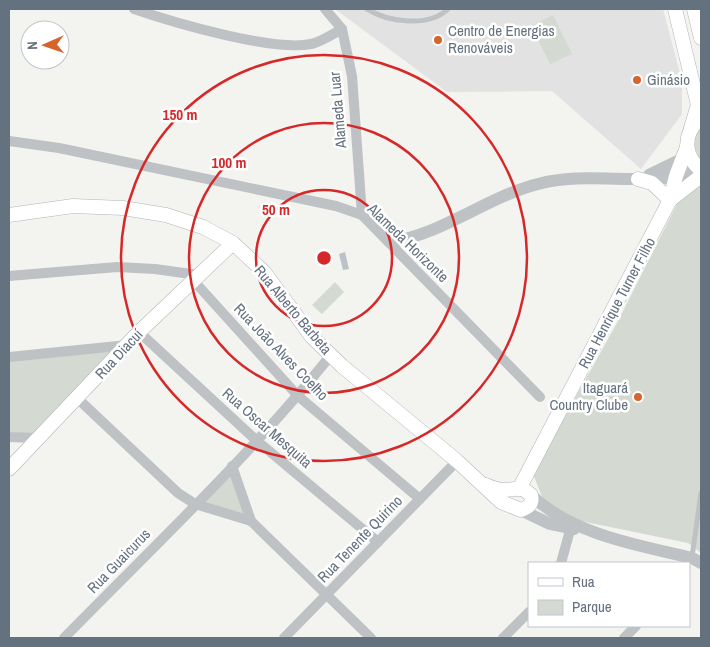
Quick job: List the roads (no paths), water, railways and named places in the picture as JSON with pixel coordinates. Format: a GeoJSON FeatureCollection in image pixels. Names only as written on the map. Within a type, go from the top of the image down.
{"type":"FeatureCollection","features":[{"type":"Feature","properties":{"kind":"main road","name":"Rua Henrique Turner Filho"},"geometry":{"type":"LineString","coordinates":[[518,509],[511,502],[512,494],[525,492],[536,458],[670,200],[676,176],[685,153],[686,142],[698,105],[675,9]]}},
{"type":"Feature","properties":{"kind":"main road"},"geometry":{"type":"LineString","coordinates":[[694,9],[701,38]]}},
{"type":"Feature","properties":{"kind":"main road"},"geometry":{"type":"LineString","coordinates":[[691,128],[701,117]]}},
{"type":"Feature","properties":{"kind":"main road"},"geometry":{"type":"LineString","coordinates":[[685,153],[689,155],[701,170]]}},
{"type":"Feature","properties":{"kind":"main road","name":"Rua Henrique Turner Filho"},"geometry":{"type":"LineString","coordinates":[[670,200],[701,176]]}},
{"type":"Feature","properties":{"kind":"main road"},"geometry":{"type":"LineString","coordinates":[[638,179],[652,183],[670,200]]}},
{"type":"Feature","properties":{"kind":"main road","name":"Rua Alberto Barbeta"},"geometry":{"type":"LineString","coordinates":[[9,215],[73,206],[123,208],[166,215],[203,227],[233,243],[264,272],[312,337],[331,355],[486,485],[501,502],[518,509]]}},
{"type":"Feature","properties":{"kind":"main road","name":"Rua Diacuí"},"geometry":{"type":"LineString","coordinates":[[9,469],[139,332],[233,243]]}},
{"type":"Feature","properties":{"kind":"main road"},"geometry":{"type":"LineString","coordinates":[[486,485],[496,490],[525,492]]}},
{"type":"Feature","properties":{"kind":"street"},"geometry":{"type":"LineString","coordinates":[[134,9],[236,37],[280,45],[311,44],[342,29]]}},
{"type":"Feature","properties":{"kind":"street","name":"Alameda Luar"},"geometry":{"type":"LineString","coordinates":[[325,9],[342,29],[352,76],[362,215]]}},
{"type":"Feature","properties":{"kind":"street","name":"Alameda Horizonte"},"geometry":{"type":"LineString","coordinates":[[9,141],[59,148],[336,206],[362,215],[540,398]]}},
{"type":"Feature","properties":{"kind":"street"},"geometry":{"type":"LineString","coordinates":[[638,179],[673,165],[685,153]]}},
{"type":"Feature","properties":{"kind":"street"},"geometry":{"type":"LineString","coordinates":[[390,242],[409,239],[514,191],[540,183],[569,178],[638,179],[676,176],[701,170]]}},
{"type":"Feature","properties":{"kind":"street"},"geometry":{"type":"LineString","coordinates":[[9,276],[117,267],[155,269],[196,277]]}},
{"type":"Feature","properties":{"kind":"street","name":"Rua João Alves Coelho"},"geometry":{"type":"LineString","coordinates":[[196,277],[298,396],[420,499]]}},
{"type":"Feature","properties":{"kind":"street","name":"Rua Oscar Mesquita"},"geometry":{"type":"LineString","coordinates":[[139,332],[256,440],[378,542]]}},
{"type":"Feature","properties":{"kind":"street"},"geometry":{"type":"LineString","coordinates":[[9,357],[128,345]]}},
{"type":"Feature","properties":{"kind":"street","name":"Rua Guaicurus"},"geometry":{"type":"LineString","coordinates":[[64,638],[232,466],[298,396],[331,355]]}},
{"type":"Feature","properties":{"kind":"street"},"geometry":{"type":"LineString","coordinates":[[77,398],[178,493],[195,504],[251,521]]}},
{"type":"Feature","properties":{"kind":"street"},"geometry":{"type":"LineString","coordinates":[[9,437],[38,438]]}},
{"type":"Feature","properties":{"kind":"street","name":"Rua Tenente Quirino"},"geometry":{"type":"LineString","coordinates":[[284,638],[457,461]]}},
{"type":"Feature","properties":{"kind":"street"},"geometry":{"type":"LineString","coordinates":[[232,466],[251,521],[371,638]]}},
{"type":"Feature","properties":{"kind":"street"},"geometry":{"type":"LineString","coordinates":[[525,492],[571,526]]}},
{"type":"Feature","properties":{"kind":"street"},"geometry":{"type":"LineString","coordinates":[[518,509],[550,524],[584,529],[697,560]]}},
{"type":"Feature","properties":{"kind":"street"},"geometry":{"type":"LineString","coordinates":[[560,562],[571,526]]}},
{"type":"Feature","properties":{"kind":"street"},"geometry":{"type":"LineString","coordinates":[[503,638],[528,613]]}},
{"type":"Feature","properties":{"kind":"street"},"geometry":{"type":"LineString","coordinates":[[624,638],[635,627]]}},
{"type":"Feature","properties":{"kind":"lane"},"geometry":{"type":"LineString","coordinates":[[366,9],[378,16],[402,22],[419,20],[448,9]]}},
{"type":"Feature","properties":{"kind":"lane"},"geometry":{"type":"LineString","coordinates":[[697,560],[698,506],[701,493]]}},
{"type":"Feature","properties":{"kind":"place","name":"Centro de Energias Renováveis"},"geometry":{"type":"Point","coordinates":[438,40]}},
{"type":"Feature","properties":{"kind":"place","name":"Ginásio"},"geometry":{"type":"Point","coordinates":[637,80]}},
{"type":"Feature","properties":{"kind":"place","name":"Itaguará Country Clube"},"geometry":{"type":"Point","coordinates":[638,397]}}]}
